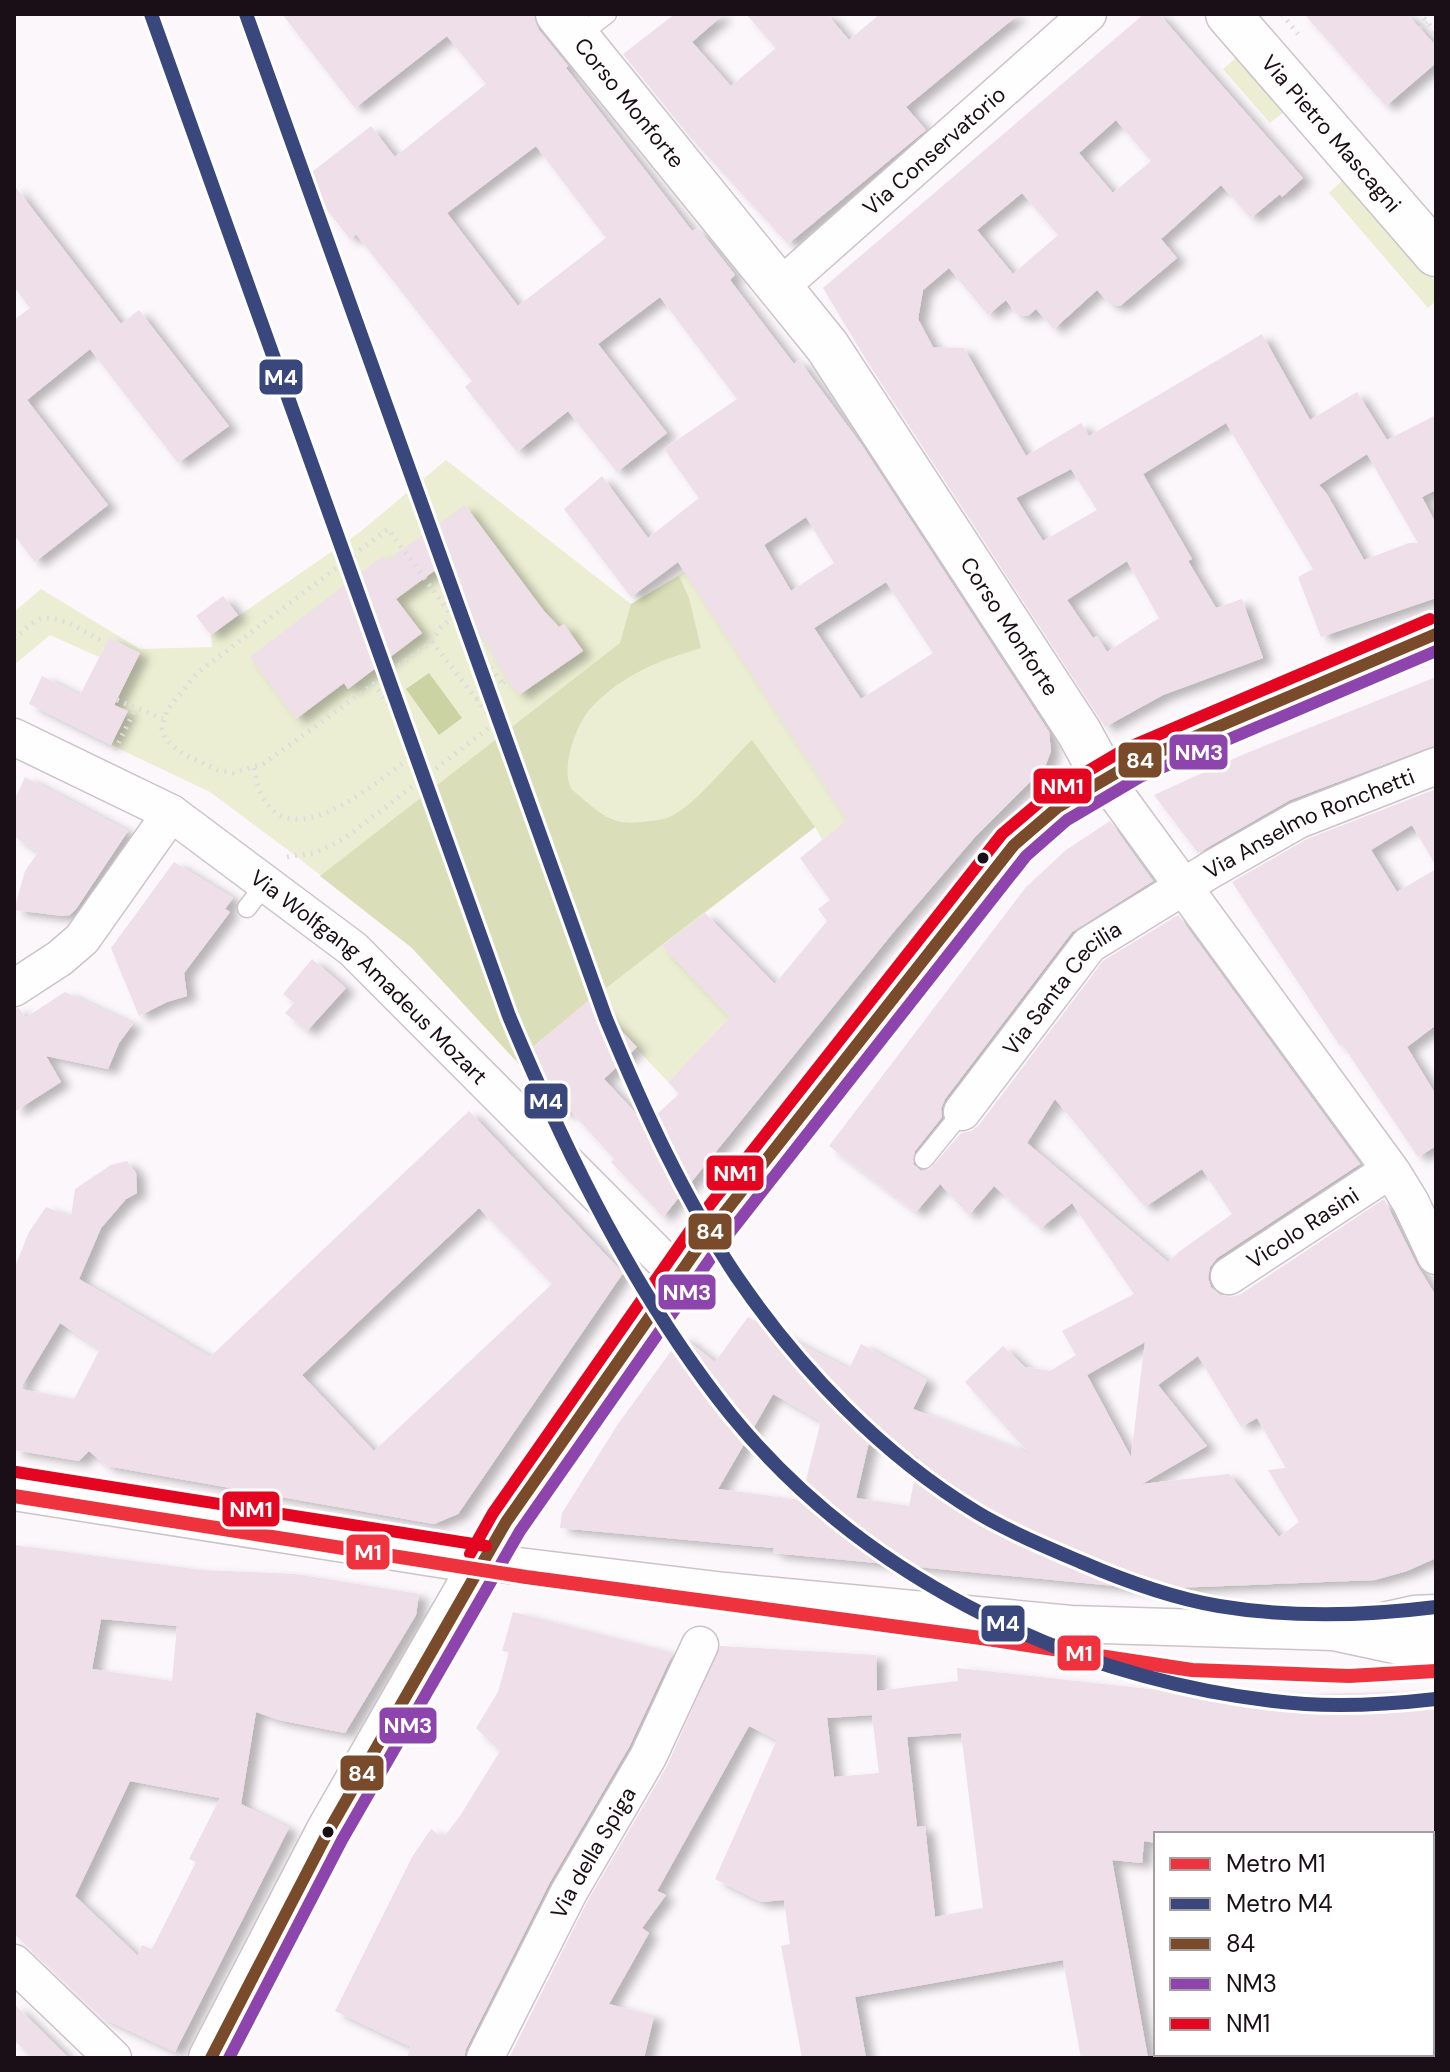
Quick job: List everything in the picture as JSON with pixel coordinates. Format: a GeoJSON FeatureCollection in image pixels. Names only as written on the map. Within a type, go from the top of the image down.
{"type":"FeatureCollection","features":[{"type":"Feature","properties":{"kind":"street","name":"Via Conservatorio"},"geometry":{"type":"LineString","coordinates":[[778,285],[797,272],[1088,14]]}},
{"type":"Feature","properties":{"kind":"street","name":"Via Pietro Mascagni"},"geometry":{"type":"LineString","coordinates":[[1228,14],[1436,254]]}},
{"type":"Feature","properties":{"kind":"street","name":"Corso Monforte"},"geometry":{"type":"LineString","coordinates":[[581,22],[827,346],[1079,732],[1104,778],[1392,1172],[1424,1195],[1436,1256]]}},
{"type":"Feature","properties":{"kind":"street"},"geometry":{"type":"LineString","coordinates":[[211,2058],[328,1832],[506,1522],[707,1235],[1014,845],[1058,807],[1133,763],[1436,634]]}},
{"type":"Feature","properties":{"kind":"street","name":"Via Wolfgang Amadeus Mozart"},"geometry":{"type":"LineString","coordinates":[[14,737],[171,813],[353,949],[679,1276]]}},
{"type":"Feature","properties":{"kind":"street","name":"Via Anselmo Ronchetti"},"geometry":{"type":"LineString","coordinates":[[1183,887],[1298,820],[1436,766]]}},
{"type":"Feature","properties":{"kind":"street"},"geometry":{"type":"LineString","coordinates":[[14,988],[60,958],[82,939],[171,813]]}},
{"type":"Feature","properties":{"kind":"street","name":"Via Santa Cecilia"},"geometry":{"type":"LineString","coordinates":[[962,1112],[1089,945],[1183,887]]}},
{"type":"Feature","properties":{"kind":"street","name":"Vicolo Rasini"},"geometry":{"type":"LineString","coordinates":[[1229,1276],[1378,1178]]}},
{"type":"Feature","properties":{"kind":"street"},"geometry":{"type":"LineString","coordinates":[[14,1488],[484,1562],[725,1591],[1071,1624],[1333,1632],[1408,1648],[1436,1649]]}},
{"type":"Feature","properties":{"kind":"street"},"geometry":{"type":"LineString","coordinates":[[1333,1632],[1429,1604]]}},
{"type":"Feature","properties":{"kind":"street","name":"Via della Spiga"},"geometry":{"type":"LineString","coordinates":[[485,2058],[569,1892],[648,1757],[700,1645]]}},
{"type":"Feature","properties":{"kind":"street"},"geometry":{"type":"LineString","coordinates":[[14,1963],[113,2058]]}},
{"type":"Feature","properties":{"kind":"lane"},"geometry":{"type":"LineString","coordinates":[[924,1159],[962,1112]]}},
{"type":"Feature","properties":{"kind":"path"},"geometry":{"type":"LineString","coordinates":[[1282,14],[1298,34]]}},
{"type":"Feature","properties":{"kind":"path"},"geometry":{"type":"LineString","coordinates":[[1420,28],[1425,20],[1436,33]]}},
{"type":"Feature","properties":{"kind":"path"},"geometry":{"type":"LineString","coordinates":[[453,617],[439,629],[432,642],[254,768],[233,773],[218,770],[183,754],[165,739],[162,728],[167,710],[197,673],[388,529],[504,682],[476,700]]}},
{"type":"Feature","properties":{"kind":"path"},"geometry":{"type":"LineString","coordinates":[[14,639],[35,621],[44,618],[60,621],[106,643]]}},
{"type":"Feature","properties":{"kind":"path"},"geometry":{"type":"LineString","coordinates":[[266,883],[314,853],[344,839],[495,723],[432,642]]}},
{"type":"Feature","properties":{"kind":"path"},"geometry":{"type":"LineString","coordinates":[[254,768],[259,795],[276,815],[289,819],[307,820],[330,812],[376,782],[420,750],[374,684]]}},
{"type":"Feature","properties":{"kind":"path"},"geometry":{"type":"LineString","coordinates":[[117,700],[163,719]]}},
{"type":"Feature","properties":{"kind":"path"},"geometry":{"type":"LineString","coordinates":[[114,754],[136,708]]}},
{"type":"Feature","properties":{"kind":"shaded area"},"geometry":{"type":"Polygon","coordinates":[[[1239,55],[1286,110],[1270,123],[1223,69],[1239,55]]]}},
{"type":"Feature","properties":{"kind":"shaded area"},"geometry":{"type":"Polygon","coordinates":[[[1346,177],[1436,282],[1436,301],[1428,308],[1329,193],[1346,177]]]}},
{"type":"Feature","properties":{"kind":"shaded area"},"geometry":{"type":"Polygon","coordinates":[[[446,460],[631,604],[685,571],[847,819],[822,840],[815,827],[663,946],[730,1017],[668,1082],[590,999],[516,1061],[412,948],[296,856],[210,792],[111,745],[127,711],[115,705],[139,653],[109,638],[99,657],[50,635],[14,665],[14,612],[41,589],[140,649],[212,647],[211,635],[360,532],[446,460]]]}},
{"type":"Feature","properties":{"kind":"shaded area"},"geometry":{"type":"Polygon","coordinates":[[[679,576],[689,598],[701,648],[642,670],[616,686],[591,708],[580,724],[569,758],[571,788],[614,820],[629,823],[665,819],[688,805],[752,740],[815,827],[627,971],[516,1061],[412,948],[320,876],[620,643],[631,604],[679,576]]]}},
{"type":"Feature","properties":{"kind":"shaded area"},"geometry":{"type":"Polygon","coordinates":[[[429,673],[462,718],[439,735],[406,689],[429,673]]]}},
{"type":"Feature","properties":{"kind":"building"},"geometry":{"type":"Polygon","coordinates":[[[282,14],[532,14],[539,30],[568,66],[566,68],[692,231],[698,228],[735,275],[730,280],[794,364],[799,360],[861,444],[1049,732],[1051,751],[1045,767],[974,838],[896,929],[663,1217],[611,1162],[614,1159],[569,1109],[565,1113],[516,1061],[590,999],[637,1047],[604,1079],[646,1124],[679,1094],[668,1082],[730,1017],[662,946],[705,913],[775,984],[827,921],[818,909],[830,900],[800,858],[847,820],[678,562],[631,597],[564,509],[602,476],[648,538],[699,498],[664,449],[737,399],[660,297],[598,344],[667,433],[617,472],[568,411],[517,452],[465,387],[472,381],[356,234],[350,239],[303,179],[371,126],[395,157],[486,84],[447,36],[355,108],[282,14]],[[536,146],[447,213],[518,306],[606,238],[536,146]],[[806,517],[764,545],[791,591],[834,563],[806,517]],[[886,582],[814,628],[861,699],[933,653],[886,582]]]}},
{"type":"Feature","properties":{"kind":"building"},"geometry":{"type":"Polygon","coordinates":[[[675,14],[724,14],[692,42],[731,86],[776,48],[746,14],[827,14],[849,40],[880,14],[1019,14],[906,107],[926,130],[788,244],[690,137],[623,54],[675,14]]]}},
{"type":"Feature","properties":{"kind":"building"},"geometry":{"type":"Polygon","coordinates":[[[1144,14],[1159,14],[1303,178],[1251,218],[1221,185],[1161,239],[1177,258],[1120,306],[1110,304],[1097,290],[1054,329],[1036,309],[1028,316],[1016,314],[1006,300],[988,315],[949,268],[923,290],[918,319],[933,347],[964,348],[1026,456],[1081,423],[1089,436],[1262,334],[1310,420],[1357,392],[1387,440],[1436,415],[1436,490],[1422,497],[1436,524],[1436,598],[1321,637],[1298,577],[1313,569],[1226,423],[1143,474],[1216,608],[1242,599],[1263,658],[1163,695],[1105,727],[872,369],[823,288],[1144,14]],[[1116,120],[1079,153],[1113,193],[1151,161],[1116,120]],[[1022,193],[977,230],[1013,274],[1058,235],[1022,193]],[[1367,454],[1319,485],[1364,560],[1409,543],[1418,543],[1367,454]],[[1071,469],[1016,498],[1043,541],[1097,510],[1071,469]],[[1127,561],[1067,600],[1093,638],[1097,636],[1107,652],[1159,618],[1127,561]]]}},
{"type":"Feature","properties":{"kind":"building"},"geometry":{"type":"Polygon","coordinates":[[[1304,14],[1407,14],[1436,46],[1436,63],[1386,106],[1304,14]]]}},
{"type":"Feature","properties":{"kind":"building"},"geometry":{"type":"Polygon","coordinates":[[[14,185],[121,324],[139,310],[229,426],[178,463],[90,349],[27,400],[108,505],[35,562],[14,535],[14,320],[30,308],[14,287],[14,185]]]}},
{"type":"Feature","properties":{"kind":"building"},"geometry":{"type":"Polygon","coordinates":[[[465,505],[544,611],[559,627],[564,624],[583,651],[519,695],[490,653],[493,652],[434,571],[396,599],[422,633],[348,689],[344,683],[296,719],[250,657],[383,556],[386,561],[465,505]]]}},
{"type":"Feature","properties":{"kind":"building"},"geometry":{"type":"Polygon","coordinates":[[[223,596],[238,615],[211,635],[196,616],[223,596]]]}},
{"type":"Feature","properties":{"kind":"building"},"geometry":{"type":"Polygon","coordinates":[[[109,638],[140,653],[114,705],[128,711],[111,745],[29,704],[42,676],[80,695],[109,638]]]}},
{"type":"Feature","properties":{"kind":"building"},"geometry":{"type":"Polygon","coordinates":[[[1436,677],[1436,745],[1290,800],[1198,853],[1154,795],[1242,755],[1436,677]]]}},
{"type":"Feature","properties":{"kind":"building"},"geometry":{"type":"Polygon","coordinates":[[[25,777],[128,831],[70,915],[14,910],[25,871],[38,852],[14,836],[14,801],[25,777]]]}},
{"type":"Feature","properties":{"kind":"building"},"geometry":{"type":"Polygon","coordinates":[[[1436,789],[1436,866],[1412,825],[1371,850],[1397,892],[1436,869],[1436,1025],[1407,1047],[1436,1095],[1436,1146],[1418,1157],[1342,1044],[1340,1046],[1232,882],[1307,839],[1436,789]]]}},
{"type":"Feature","properties":{"kind":"building"},"geometry":{"type":"Polygon","coordinates":[[[1110,821],[1153,881],[1072,932],[945,1099],[942,1117],[915,1151],[913,1164],[921,1171],[929,1170],[961,1133],[979,1125],[1103,961],[1178,915],[1360,1164],[1217,1258],[1210,1267],[1208,1278],[1211,1287],[1220,1295],[1231,1297],[1241,1294],[1384,1199],[1436,1296],[1436,1558],[1375,1580],[1146,1589],[773,1553],[774,1548],[560,1528],[562,1513],[618,1424],[682,1336],[715,1362],[748,1317],[849,1369],[861,1344],[927,1380],[913,1409],[1030,1454],[965,1382],[1003,1346],[1025,1367],[1050,1371],[1076,1355],[1062,1331],[1134,1294],[1072,1203],[1041,1228],[994,1186],[969,1215],[940,1184],[916,1212],[829,1146],[1026,887],[1066,850],[1110,821]],[[1055,1099],[1027,1143],[1168,1262],[1232,1214],[1202,1169],[1145,1207],[1055,1099]],[[1145,1342],[1087,1375],[1131,1457],[1145,1342]],[[1198,1356],[1158,1385],[1207,1446],[1142,1484],[1229,1474],[1279,1537],[1299,1522],[1268,1470],[1286,1468],[1257,1418],[1241,1427],[1198,1356]],[[773,1394],[718,1489],[801,1500],[821,1421],[773,1394]],[[869,1442],[856,1498],[909,1506],[919,1457],[869,1442]]]}},
{"type":"Feature","properties":{"kind":"building"},"geometry":{"type":"Polygon","coordinates":[[[174,862],[233,898],[225,909],[230,912],[184,973],[187,996],[139,1016],[111,948],[174,862]]]}},
{"type":"Feature","properties":{"kind":"building"},"geometry":{"type":"Polygon","coordinates":[[[312,959],[346,988],[307,1031],[285,1013],[294,1003],[283,994],[312,959]]]}},
{"type":"Feature","properties":{"kind":"building"},"geometry":{"type":"Polygon","coordinates":[[[65,992],[133,1024],[119,1043],[108,1069],[46,1056],[61,1082],[14,1112],[14,1009],[19,1008],[25,1018],[65,992]]]}},
{"type":"Feature","properties":{"kind":"building"},"geometry":{"type":"Polygon","coordinates":[[[469,1111],[623,1273],[458,1514],[434,1524],[107,1466],[89,1451],[79,1461],[14,1450],[14,1269],[29,1232],[46,1207],[71,1217],[75,1189],[111,1165],[127,1161],[136,1173],[137,1193],[126,1199],[101,1228],[79,1279],[210,1357],[469,1111]],[[479,1208],[302,1375],[374,1451],[552,1284],[479,1208]],[[60,1323],[20,1389],[74,1399],[100,1349],[60,1323]]]}},
{"type":"Feature","properties":{"kind":"building"},"geometry":{"type":"Polygon","coordinates":[[[14,1545],[201,1570],[295,1574],[419,1594],[416,1615],[345,1733],[279,1720],[256,1712],[241,1804],[289,1828],[175,2052],[102,2018],[14,1934],[14,1545]],[[101,1619],[92,1669],[172,1681],[177,1626],[101,1619]],[[130,1781],[75,1896],[138,1956],[142,1945],[152,1949],[196,1862],[189,1859],[220,1798],[130,1781]]]}},
{"type":"Feature","properties":{"kind":"building"},"geometry":{"type":"Polygon","coordinates":[[[513,1612],[673,1653],[629,1747],[550,1882],[464,2058],[407,2058],[411,2047],[335,2011],[412,1857],[431,1829],[443,1838],[500,1751],[476,1728],[498,1692],[509,1652],[502,1651],[513,1612]]]}},
{"type":"Feature","properties":{"kind":"building"},"geometry":{"type":"Polygon","coordinates":[[[720,1646],[876,1655],[877,1691],[958,1681],[957,1668],[1158,1690],[1310,1694],[1436,1691],[1436,1834],[1154,1832],[1154,1843],[1144,1841],[1142,1863],[1112,1860],[1148,2058],[1081,2058],[1063,1960],[855,1997],[866,2058],[802,2058],[781,1946],[790,1944],[784,1900],[761,1902],[715,1879],[777,1740],[749,1726],[657,1891],[666,1895],[642,1928],[649,1933],[609,2004],[654,2016],[644,2058],[509,2058],[587,1902],[667,1766],[720,1646]],[[872,1715],[827,1718],[834,1777],[879,1773],[872,1715]],[[961,1733],[907,1737],[917,1827],[925,1826],[935,1917],[983,1908],[961,1733]]]}},
{"type":"Feature","properties":{"kind":"building"},"geometry":{"type":"Polygon","coordinates":[[[14,2004],[69,2058],[32,2058],[14,2040],[14,2004]]]}},
{"type":"Feature","properties":{"kind":"metro line","name":"M4"},"geometry":{"type":"LineString","coordinates":[[151,14],[509,1016],[555,1121],[606,1223],[664,1322],[731,1415],[786,1475],[848,1529],[916,1576],[988,1617],[1064,1650],[1143,1676],[1224,1694],[1321,1705],[1436,1699]]}},
{"type":"Feature","properties":{"kind":"metro line","name":"M4"},"geometry":{"type":"LineString","coordinates":[[246,14],[606,1019],[649,1119],[682,1184],[717,1247],[762,1311],[845,1408],[909,1465],[978,1513],[1041,1545],[1148,1588],[1219,1606],[1328,1614],[1436,1607]]}},
{"type":"Feature","properties":{"kind":"metro line","name":"M1"},"geometry":{"type":"LineString","coordinates":[[14,1496],[526,1577],[981,1638],[1192,1670],[1349,1676],[1436,1671]]}},
{"type":"Feature","properties":{"kind":"transit line","name":"NM1"},"geometry":{"type":"LineString","coordinates":[[470,1554],[493,1513],[694,1225],[1002,834],[1049,794],[1127,748],[1430,619]]}},
{"type":"Feature","properties":{"kind":"transit line","name":"84"},"geometry":{"type":"LineString","coordinates":[[211,2058],[328,1832],[506,1522],[707,1235],[1014,845],[1058,807],[1133,763],[1436,634]]}},
{"type":"Feature","properties":{"kind":"transit line","name":"NM3"},"geometry":{"type":"LineString","coordinates":[[229,2058],[342,1840],[520,1531],[720,1245],[1026,856],[1067,820],[1140,777],[1436,651]]}},
{"type":"Feature","properties":{"kind":"transit line","name":"NM1"},"geometry":{"type":"LineString","coordinates":[[16,1472],[486,1546]]}}]}
